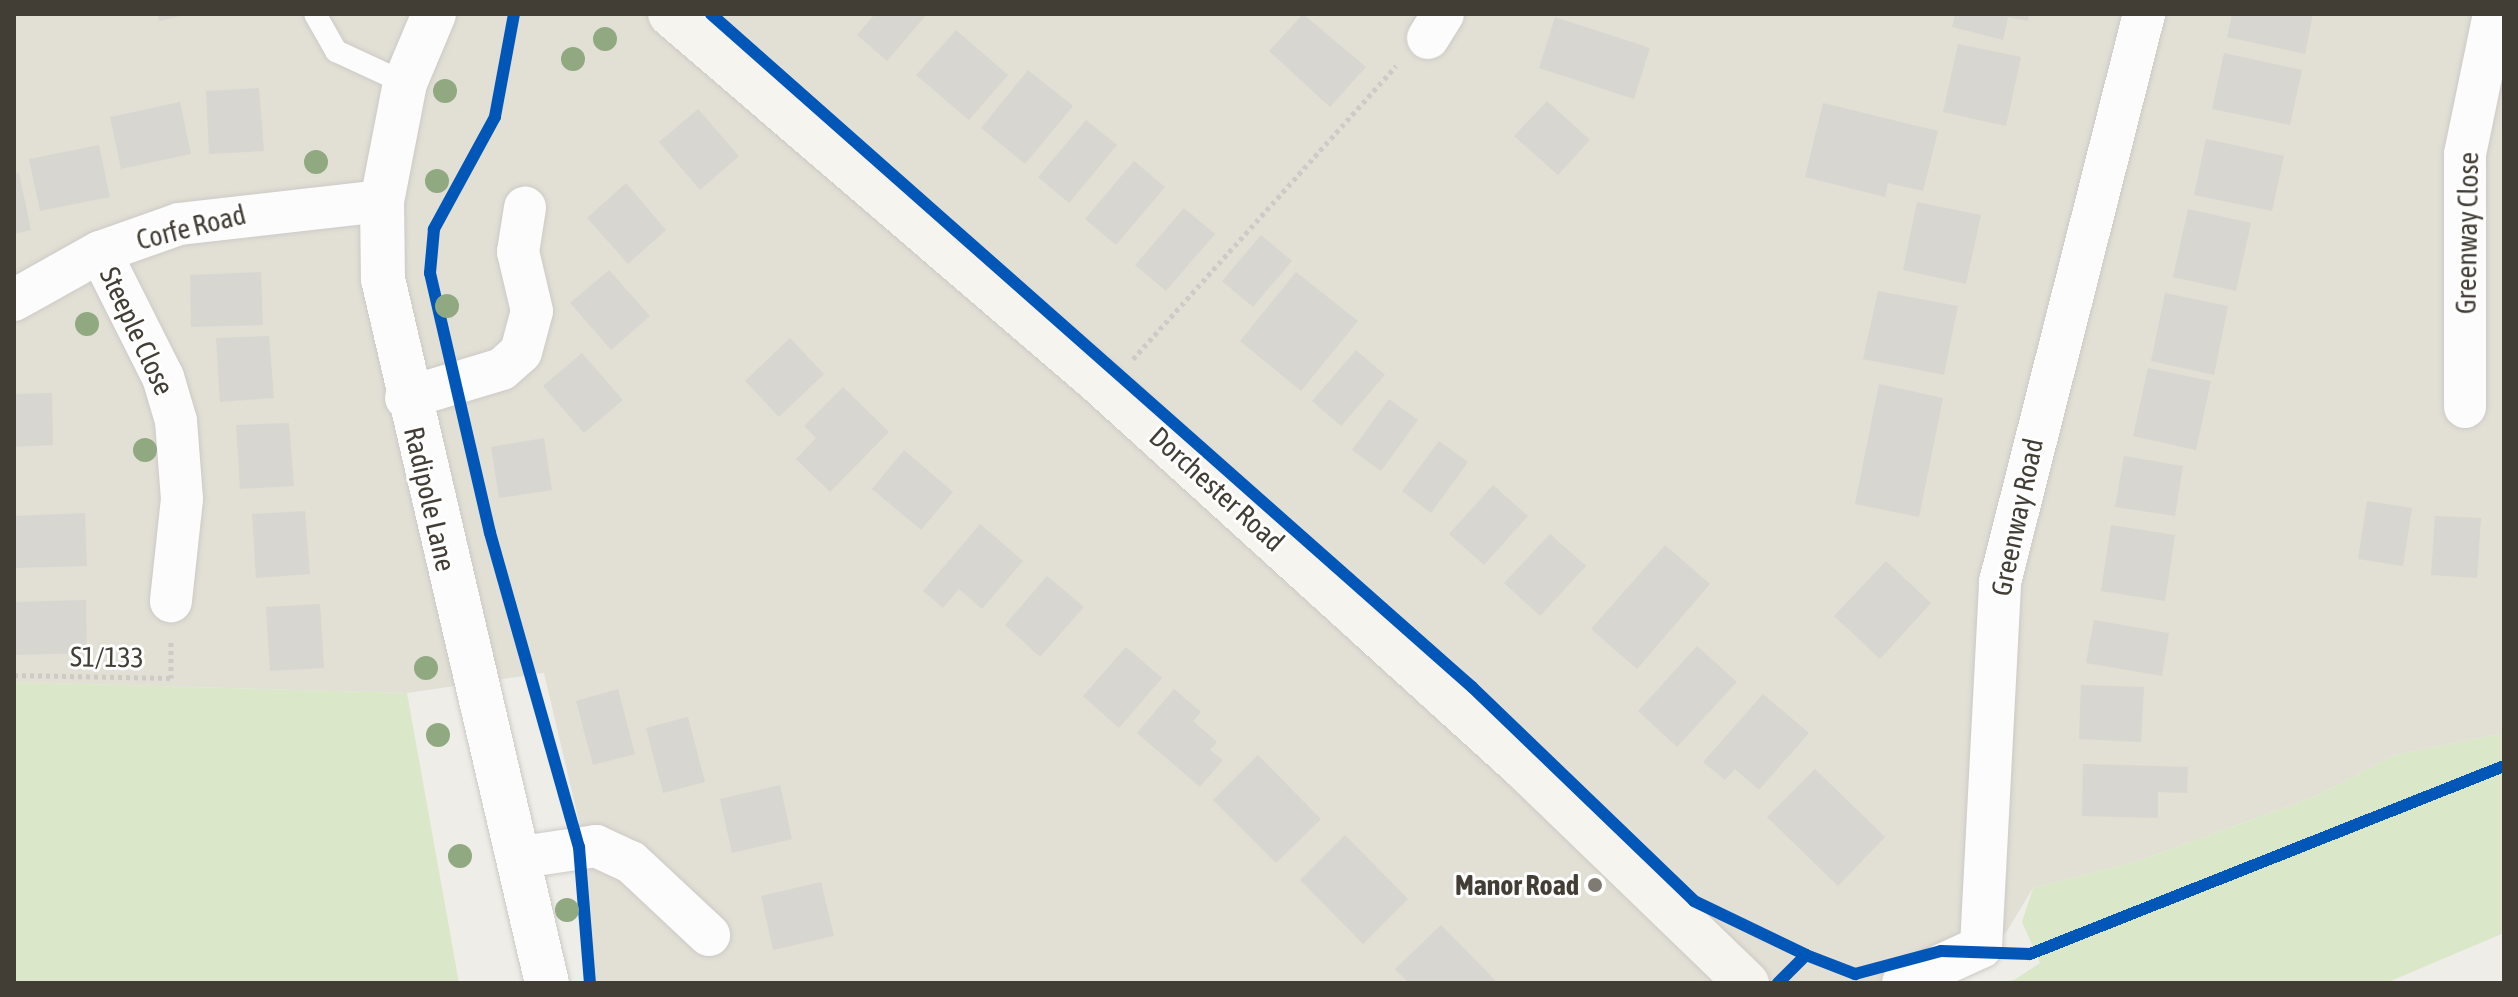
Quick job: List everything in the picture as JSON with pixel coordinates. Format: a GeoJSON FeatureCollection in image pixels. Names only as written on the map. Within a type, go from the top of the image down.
{"type":"FeatureCollection","features":[{"type":"Feature","properties":{"kind":"main road","name":"Dorchester Road"},"geometry":{"type":"LineString","coordinates":[[670,14],[875,183],[1158,435],[1522,766],[1747,983]]}},
{"type":"Feature","properties":{"kind":"street","name":"Radipole Lane"},"geometry":{"type":"LineString","coordinates":[[434,14],[405,83],[382,201],[383,279],[406,398],[522,857],[547,983]]}},
{"type":"Feature","properties":{"kind":"street","name":"Greenway Road"},"geometry":{"type":"LineString","coordinates":[[1903,983],[1981,947],[2000,582],[2144,14]]}},
{"type":"Feature","properties":{"kind":"street","name":"Greenway Close"},"geometry":{"type":"LineString","coordinates":[[2465,407],[2465,154],[2494,14]]}},
{"type":"Feature","properties":{"kind":"street","name":"Corfe Road"},"geometry":{"type":"LineString","coordinates":[[14,300],[100,252],[179,224],[382,201]]}},
{"type":"Feature","properties":{"kind":"street"},"geometry":{"type":"LineString","coordinates":[[406,398],[460,386],[521,352],[532,311],[518,252],[525,208]]}},
{"type":"Feature","properties":{"kind":"street","name":"Steeple Close"},"geometry":{"type":"LineString","coordinates":[[100,252],[163,377],[176,421],[182,499],[171,601]]}},
{"type":"Feature","properties":{"kind":"street"},"geometry":{"type":"LineString","coordinates":[[522,857],[596,846],[631,862],[709,935]]}},
{"type":"Feature","properties":{"kind":"lane"},"geometry":{"type":"LineString","coordinates":[[315,14],[336,51],[405,83]]}},
{"type":"Feature","properties":{"kind":"path"},"geometry":{"type":"LineString","coordinates":[[1130,363],[1426,36]]}},
{"type":"Feature","properties":{"kind":"shaded area"},"geometry":{"type":"Polygon","coordinates":[[[14,14],[2504,14],[2504,733],[2395,755],[2316,796],[2141,860],[2033,888],[2007,931],[1954,983],[586,983],[580,826],[544,673],[407,693],[14,682],[14,14]]]}},
{"type":"Feature","properties":{"kind":"green space"},"geometry":{"type":"Polygon","coordinates":[[[14,682],[407,693],[459,983],[14,983],[14,682]]]}},
{"type":"Feature","properties":{"kind":"green space"},"geometry":{"type":"Polygon","coordinates":[[[2504,733],[2504,933],[2386,983],[1991,983],[2014,980],[2040,963],[2022,922],[2033,888],[2141,860],[2316,796],[2395,755],[2504,733]]]}},
{"type":"Feature","properties":{"kind":"building"},"geometry":{"type":"Polygon","coordinates":[[[158,14],[185,14],[185,15],[159,21],[158,14]]]}},
{"type":"Feature","properties":{"kind":"building"},"geometry":{"type":"Polygon","coordinates":[[[875,14],[927,14],[887,61],[857,35],[875,14]]]}},
{"type":"Feature","properties":{"kind":"building"},"geometry":{"type":"Polygon","coordinates":[[[1303,14],[1366,67],[1330,107],[1269,51],[1303,14]]]}},
{"type":"Feature","properties":{"kind":"building"},"geometry":{"type":"Polygon","coordinates":[[[1955,14],[2029,14],[2028,21],[2008,17],[2003,40],[1952,27],[1955,14]]]}},
{"type":"Feature","properties":{"kind":"building"},"geometry":{"type":"Polygon","coordinates":[[[2232,14],[2313,14],[2305,54],[2227,37],[2232,14]]]}},
{"type":"Feature","properties":{"kind":"building"},"geometry":{"type":"Polygon","coordinates":[[[1555,17],[1650,48],[1634,99],[1539,68],[1555,17]]]}},
{"type":"Feature","properties":{"kind":"building"},"geometry":{"type":"Polygon","coordinates":[[[956,30],[1008,75],[969,120],[916,75],[956,30]]]}},
{"type":"Feature","properties":{"kind":"building"},"geometry":{"type":"Polygon","coordinates":[[[1958,44],[2021,57],[2006,126],[1943,112],[1958,44]]]}},
{"type":"Feature","properties":{"kind":"building"},"geometry":{"type":"Polygon","coordinates":[[[2224,53],[2302,70],[2290,125],[2212,109],[2224,53]]]}},
{"type":"Feature","properties":{"kind":"building"},"geometry":{"type":"Polygon","coordinates":[[[1028,70],[1073,106],[1025,164],[981,128],[1028,70]]]}},
{"type":"Feature","properties":{"kind":"building"},"geometry":{"type":"Polygon","coordinates":[[[259,88],[264,151],[209,154],[206,91],[259,88]]]}},
{"type":"Feature","properties":{"kind":"building"},"geometry":{"type":"Polygon","coordinates":[[[1547,101],[1590,140],[1558,175],[1514,136],[1547,101]]]}},
{"type":"Feature","properties":{"kind":"building"},"geometry":{"type":"Polygon","coordinates":[[[180,102],[191,154],[121,169],[110,117],[180,102]]]}},
{"type":"Feature","properties":{"kind":"building"},"geometry":{"type":"Polygon","coordinates":[[[1823,103],[1938,131],[1923,191],[1888,183],[1885,197],[1805,177],[1823,103]]]}},
{"type":"Feature","properties":{"kind":"building"},"geometry":{"type":"Polygon","coordinates":[[[698,109],[739,156],[700,190],[659,142],[698,109]]]}},
{"type":"Feature","properties":{"kind":"building"},"geometry":{"type":"Polygon","coordinates":[[[1086,120],[1117,145],[1069,203],[1038,177],[1086,120]]]}},
{"type":"Feature","properties":{"kind":"building"},"geometry":{"type":"Polygon","coordinates":[[[2206,139],[2284,156],[2272,211],[2194,195],[2206,139]]]}},
{"type":"Feature","properties":{"kind":"building"},"geometry":{"type":"Polygon","coordinates":[[[99,145],[110,197],[40,211],[29,159],[99,145]]]}},
{"type":"Feature","properties":{"kind":"building"},"geometry":{"type":"Polygon","coordinates":[[[1134,161],[1165,187],[1116,245],[1085,219],[1134,161]]]}},
{"type":"Feature","properties":{"kind":"building"},"geometry":{"type":"Polygon","coordinates":[[[19,173],[31,230],[14,234],[14,174],[19,173]]]}},
{"type":"Feature","properties":{"kind":"building"},"geometry":{"type":"Polygon","coordinates":[[[626,183],[666,230],[628,264],[587,218],[626,183]]]}},
{"type":"Feature","properties":{"kind":"building"},"geometry":{"type":"Polygon","coordinates":[[[1917,202],[1981,215],[1966,284],[1903,270],[1917,202]]]}},
{"type":"Feature","properties":{"kind":"building"},"geometry":{"type":"Polygon","coordinates":[[[1184,208],[1215,234],[1166,291],[1135,265],[1184,208]]]}},
{"type":"Feature","properties":{"kind":"building"},"geometry":{"type":"Polygon","coordinates":[[[2188,209],[2251,223],[2236,291],[2173,277],[2188,209]]]}},
{"type":"Feature","properties":{"kind":"building"},"geometry":{"type":"Polygon","coordinates":[[[1261,235],[1292,261],[1253,307],[1222,281],[1261,235]]]}},
{"type":"Feature","properties":{"kind":"building"},"geometry":{"type":"Polygon","coordinates":[[[609,270],[650,316],[611,350],[570,303],[609,270]]]}},
{"type":"Feature","properties":{"kind":"building"},"geometry":{"type":"Polygon","coordinates":[[[261,272],[263,325],[191,327],[190,275],[261,272]]]}},
{"type":"Feature","properties":{"kind":"building"},"geometry":{"type":"Polygon","coordinates":[[[1296,272],[1358,321],[1301,391],[1240,341],[1296,272]]]}},
{"type":"Feature","properties":{"kind":"building"},"geometry":{"type":"Polygon","coordinates":[[[1878,291],[1958,306],[1944,375],[1863,359],[1878,291]]]}},
{"type":"Feature","properties":{"kind":"building"},"geometry":{"type":"Polygon","coordinates":[[[2165,293],[2228,306],[2214,375],[2151,361],[2165,293]]]}},
{"type":"Feature","properties":{"kind":"building"},"geometry":{"type":"Polygon","coordinates":[[[269,336],[274,398],[220,402],[216,338],[269,336]]]}},
{"type":"Feature","properties":{"kind":"building"},"geometry":{"type":"Polygon","coordinates":[[[790,338],[824,374],[779,417],[745,381],[790,338]]]}},
{"type":"Feature","properties":{"kind":"building"},"geometry":{"type":"Polygon","coordinates":[[[1356,350],[1385,375],[1341,426],[1312,401],[1356,350]]]}},
{"type":"Feature","properties":{"kind":"building"},"geometry":{"type":"Polygon","coordinates":[[[582,353],[623,400],[584,433],[543,386],[582,353]]]}},
{"type":"Feature","properties":{"kind":"building"},"geometry":{"type":"Polygon","coordinates":[[[2148,368],[2211,381],[2196,450],[2133,436],[2148,368]]]}},
{"type":"Feature","properties":{"kind":"building"},"geometry":{"type":"Polygon","coordinates":[[[1879,384],[1943,398],[1919,517],[1855,504],[1879,384]]]}},
{"type":"Feature","properties":{"kind":"building"},"geometry":{"type":"Polygon","coordinates":[[[843,387],[889,432],[830,492],[796,459],[816,438],[804,426],[843,387]]]}},
{"type":"Feature","properties":{"kind":"building"},"geometry":{"type":"Polygon","coordinates":[[[52,393],[53,445],[14,447],[14,394],[52,393]]]}},
{"type":"Feature","properties":{"kind":"building"},"geometry":{"type":"Polygon","coordinates":[[[1389,399],[1418,420],[1381,471],[1352,450],[1389,399]]]}},
{"type":"Feature","properties":{"kind":"building"},"geometry":{"type":"Polygon","coordinates":[[[289,423],[294,486],[240,489],[236,425],[289,423]]]}},
{"type":"Feature","properties":{"kind":"building"},"geometry":{"type":"Polygon","coordinates":[[[544,438],[552,490],[499,498],[491,447],[544,438]]]}},
{"type":"Feature","properties":{"kind":"building"},"geometry":{"type":"Polygon","coordinates":[[[1439,441],[1468,462],[1431,513],[1402,491],[1439,441]]]}},
{"type":"Feature","properties":{"kind":"building"},"geometry":{"type":"Polygon","coordinates":[[[904,450],[953,492],[921,530],[872,489],[904,450]]]}},
{"type":"Feature","properties":{"kind":"building"},"geometry":{"type":"Polygon","coordinates":[[[2124,456],[2183,466],[2175,516],[2115,507],[2124,456]]]}},
{"type":"Feature","properties":{"kind":"building"},"geometry":{"type":"Polygon","coordinates":[[[1493,485],[1528,516],[1484,565],[1449,534],[1493,485]]]}},
{"type":"Feature","properties":{"kind":"building"},"geometry":{"type":"Polygon","coordinates":[[[2367,501],[2412,508],[2403,566],[2358,559],[2367,501]]]}},
{"type":"Feature","properties":{"kind":"building"},"geometry":{"type":"Polygon","coordinates":[[[305,511],[310,574],[256,578],[252,514],[305,511]]]}},
{"type":"Feature","properties":{"kind":"building"},"geometry":{"type":"Polygon","coordinates":[[[85,513],[87,566],[15,568],[14,516],[85,513]]]}},
{"type":"Feature","properties":{"kind":"building"},"geometry":{"type":"Polygon","coordinates":[[[2435,516],[2481,518],[2477,578],[2431,575],[2435,516]]]}},
{"type":"Feature","properties":{"kind":"building"},"geometry":{"type":"Polygon","coordinates":[[[980,524],[1023,561],[982,609],[959,589],[943,608],[923,591],[980,524]]]}},
{"type":"Feature","properties":{"kind":"building"},"geometry":{"type":"Polygon","coordinates":[[[2111,525],[2175,535],[2165,601],[2101,591],[2111,525]]]}},
{"type":"Feature","properties":{"kind":"building"},"geometry":{"type":"Polygon","coordinates":[[[1550,534],[1586,566],[1540,616],[1504,583],[1550,534]]]}},
{"type":"Feature","properties":{"kind":"building"},"geometry":{"type":"Polygon","coordinates":[[[1665,545],[1710,584],[1637,669],[1591,629],[1665,545]]]}},
{"type":"Feature","properties":{"kind":"building"},"geometry":{"type":"Polygon","coordinates":[[[1886,561],[1931,603],[1880,659],[1834,616],[1886,561]]]}},
{"type":"Feature","properties":{"kind":"building"},"geometry":{"type":"Polygon","coordinates":[[[1047,576],[1084,607],[1040,657],[1005,625],[1047,576]]]}},
{"type":"Feature","properties":{"kind":"building"},"geometry":{"type":"Polygon","coordinates":[[[86,600],[87,653],[16,655],[14,602],[86,600]]]}},
{"type":"Feature","properties":{"kind":"building"},"geometry":{"type":"Polygon","coordinates":[[[320,604],[324,668],[270,671],[266,607],[320,604]]]}},
{"type":"Feature","properties":{"kind":"building"},"geometry":{"type":"Polygon","coordinates":[[[2094,620],[2169,633],[2162,676],[2086,663],[2094,620]]]}},
{"type":"Feature","properties":{"kind":"building"},"geometry":{"type":"Polygon","coordinates":[[[1697,646],[1737,682],[1677,747],[1638,711],[1697,646]]]}},
{"type":"Feature","properties":{"kind":"building"},"geometry":{"type":"Polygon","coordinates":[[[1126,647],[1162,678],[1119,728],[1083,696],[1126,647]]]}},
{"type":"Feature","properties":{"kind":"building"},"geometry":{"type":"Polygon","coordinates":[[[2081,685],[2144,687],[2141,742],[2079,739],[2081,685]]]}},
{"type":"Feature","properties":{"kind":"building"},"geometry":{"type":"Polygon","coordinates":[[[618,689],[635,754],[593,765],[576,701],[618,689]]]}},
{"type":"Feature","properties":{"kind":"building"},"geometry":{"type":"Polygon","coordinates":[[[1174,689],[1201,712],[1193,721],[1217,742],[1210,750],[1223,760],[1200,787],[1137,733],[1174,689]]]}},
{"type":"Feature","properties":{"kind":"building"},"geometry":{"type":"Polygon","coordinates":[[[1763,694],[1809,733],[1759,790],[1735,769],[1725,780],[1703,762],[1763,694]]]}},
{"type":"Feature","properties":{"kind":"building"},"geometry":{"type":"Polygon","coordinates":[[[688,717],[705,782],[663,793],[646,728],[688,717]]]}},
{"type":"Feature","properties":{"kind":"building"},"geometry":{"type":"Polygon","coordinates":[[[1258,755],[1321,819],[1276,863],[1213,800],[1258,755]]]}},
{"type":"Feature","properties":{"kind":"building"},"geometry":{"type":"Polygon","coordinates":[[[2083,764],[2188,767],[2187,793],[2158,792],[2158,818],[2082,816],[2083,764]]]}},
{"type":"Feature","properties":{"kind":"building"},"geometry":{"type":"Polygon","coordinates":[[[1815,769],[1885,837],[1838,886],[1767,817],[1815,769]]]}},
{"type":"Feature","properties":{"kind":"building"},"geometry":{"type":"Polygon","coordinates":[[[780,785],[792,839],[732,853],[720,799],[780,785]]]}},
{"type":"Feature","properties":{"kind":"building"},"geometry":{"type":"Polygon","coordinates":[[[1345,835],[1408,899],[1363,944],[1300,880],[1345,835]]]}},
{"type":"Feature","properties":{"kind":"building"},"geometry":{"type":"Polygon","coordinates":[[[821,882],[834,936],[773,950],[761,896],[821,882]]]}},
{"type":"Feature","properties":{"kind":"building"},"geometry":{"type":"Polygon","coordinates":[[[1441,925],[1498,983],[1409,983],[1395,969],[1441,925]]]}},
{"type":"Feature","properties":{"kind":"cycle path"},"geometry":{"type":"LineString","coordinates":[[514,14],[495,117],[434,229],[430,273],[490,533],[579,847],[590,983]]}},
{"type":"Feature","properties":{"kind":"cycle path"},"geometry":{"type":"LineString","coordinates":[[711,14],[1472,687],[1694,901],[1806,955],[1778,983]]}},
{"type":"Feature","properties":{"kind":"cycle path"},"geometry":{"type":"LineString","coordinates":[[1806,955],[1855,974],[1941,951],[2030,954],[2504,766]]}},
{"type":"Feature","properties":{"kind":"place","name":"Manor Road"},"geometry":{"type":"Point","coordinates":[1595,885]}}]}
